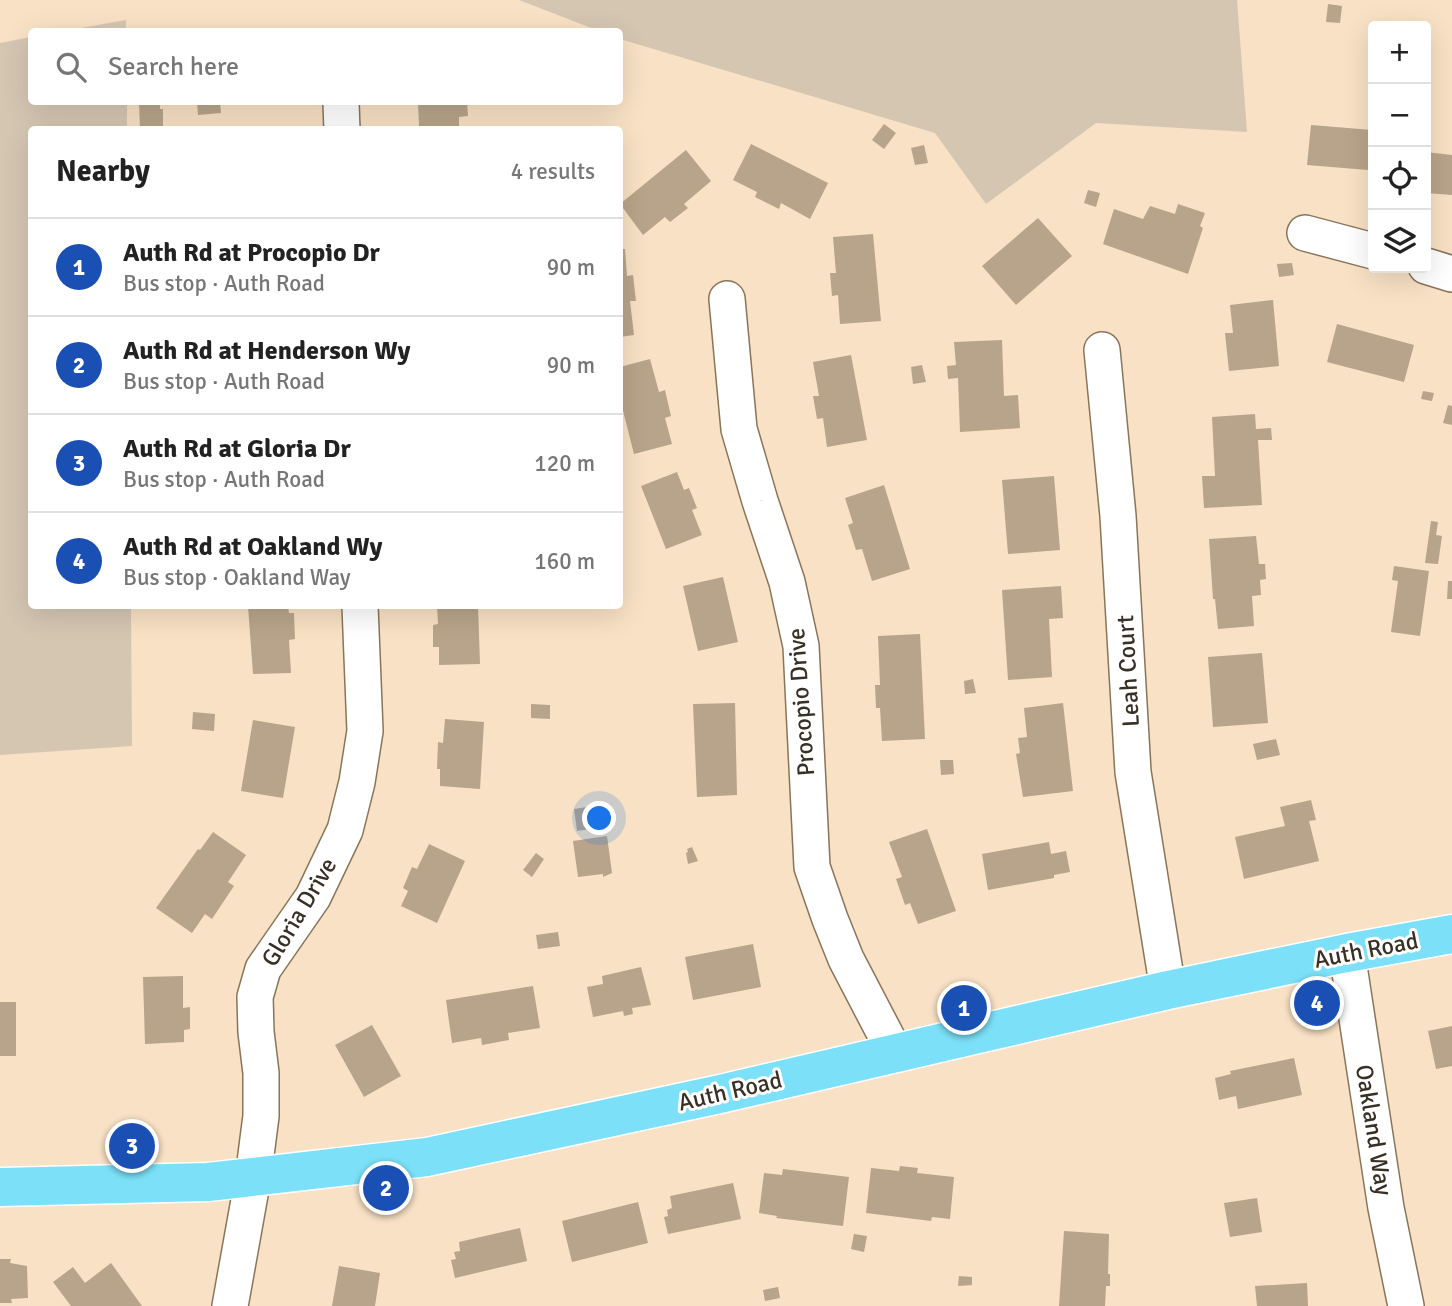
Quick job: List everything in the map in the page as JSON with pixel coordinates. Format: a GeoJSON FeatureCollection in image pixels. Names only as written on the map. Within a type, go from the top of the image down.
{"type":"FeatureCollection","features":[{"type":"Feature","properties":{"kind":"main road","name":"Auth Road"},"geometry":{"type":"LineString","coordinates":[[0,1187],[208,1182],[427,1157],[1168,990],[1452,934]]}},
{"type":"Feature","properties":{"kind":"street"},"geometry":{"type":"LineString","coordinates":[[1305,233],[1368,250]]}},
{"type":"Feature","properties":{"kind":"street"},"geometry":{"type":"LineString","coordinates":[[1431,268],[1452,274]]}},
{"type":"Feature","properties":{"kind":"street","name":"Procopio Drive"},"geometry":{"type":"LineString","coordinates":[[727,299],[739,429],[787,582],[801,646],[813,867],[846,959],[895,1053]]}},
{"type":"Feature","properties":{"kind":"street","name":"Leah Court"},"geometry":{"type":"LineString","coordinates":[[1102,351],[1118,516],[1133,772],[1168,990]]}},
{"type":"Feature","properties":{"kind":"street","name":"Gloria Drive"},"geometry":{"type":"LineString","coordinates":[[230,1306],[261,1116],[261,1073],[255,997],[263,970],[313,897],[345,830],[357,782],[365,731],[360,609]]}},
{"type":"Feature","properties":{"kind":"street","name":"Oakland Way"},"geometry":{"type":"LineString","coordinates":[[1347,953],[1386,1208],[1406,1306]]}},
{"type":"Feature","properties":{"kind":"shaded area"},"geometry":{"type":"Polygon","coordinates":[[[519,0],[1237,0],[1247,132],[1096,123],[986,204],[935,133],[623,40],[623,28],[591,28],[519,0]]]}},
{"type":"Feature","properties":{"kind":"shaded area"},"geometry":{"type":"Polygon","coordinates":[[[126,20],[126,28],[81,28],[126,20]]]}},
{"type":"Feature","properties":{"kind":"shaded area"},"geometry":{"type":"Polygon","coordinates":[[[28,38],[28,105],[127,105],[127,126],[28,126],[28,609],[131,609],[132,746],[0,755],[0,43],[28,38]]]}},
{"type":"Feature","properties":{"kind":"building"},"geometry":{"type":"Polygon","coordinates":[[[1328,4],[1342,6],[1340,23],[1326,22],[1328,4]]]}},
{"type":"Feature","properties":{"kind":"building"},"geometry":{"type":"Polygon","coordinates":[[[139,105],[160,105],[160,109],[163,109],[163,126],[140,126],[139,105]]]}},
{"type":"Feature","properties":{"kind":"building"},"geometry":{"type":"Polygon","coordinates":[[[197,105],[220,105],[221,113],[198,115],[197,105]]]}},
{"type":"Feature","properties":{"kind":"building"},"geometry":{"type":"Polygon","coordinates":[[[418,105],[467,105],[468,116],[459,117],[459,126],[419,126],[418,105]]]}},
{"type":"Feature","properties":{"kind":"building"},"geometry":{"type":"Polygon","coordinates":[[[884,124],[896,133],[884,149],[872,140],[884,124]]]}},
{"type":"Feature","properties":{"kind":"building"},"geometry":{"type":"Polygon","coordinates":[[[1311,125],[1368,130],[1368,170],[1307,165],[1311,125]]]}},
{"type":"Feature","properties":{"kind":"building"},"geometry":{"type":"Polygon","coordinates":[[[751,144],[828,183],[810,219],[781,203],[779,209],[755,197],[757,192],[733,180],[751,144]]]}},
{"type":"Feature","properties":{"kind":"building"},"geometry":{"type":"Polygon","coordinates":[[[924,145],[928,163],[915,165],[911,148],[924,145]]]}},
{"type":"Feature","properties":{"kind":"building"},"geometry":{"type":"Polygon","coordinates":[[[686,150],[711,181],[684,204],[688,208],[670,222],[665,217],[643,235],[623,208],[623,202],[686,150]]]}},
{"type":"Feature","properties":{"kind":"building"},"geometry":{"type":"Polygon","coordinates":[[[1431,153],[1452,155],[1452,195],[1431,193],[1431,153]]]}},
{"type":"Feature","properties":{"kind":"building"},"geometry":{"type":"Polygon","coordinates":[[[1088,190],[1100,193],[1096,207],[1084,203],[1088,190]]]}},
{"type":"Feature","properties":{"kind":"building"},"geometry":{"type":"Polygon","coordinates":[[[1178,204],[1205,213],[1200,226],[1203,228],[1188,274],[1103,244],[1114,209],[1143,219],[1150,206],[1175,214],[1178,204]]]}},
{"type":"Feature","properties":{"kind":"building"},"geometry":{"type":"Polygon","coordinates":[[[1038,218],[1072,256],[1016,305],[982,266],[1038,218]]]}},
{"type":"Feature","properties":{"kind":"building"},"geometry":{"type":"Polygon","coordinates":[[[873,234],[881,321],[840,324],[838,295],[832,296],[830,273],[836,273],[833,237],[873,234]]]}},
{"type":"Feature","properties":{"kind":"building"},"geometry":{"type":"Polygon","coordinates":[[[623,249],[627,276],[633,275],[636,301],[630,301],[634,335],[623,337],[623,249]]]}},
{"type":"Feature","properties":{"kind":"building"},"geometry":{"type":"Polygon","coordinates":[[[1292,263],[1294,275],[1279,277],[1277,264],[1292,263]]]}},
{"type":"Feature","properties":{"kind":"building"},"geometry":{"type":"Polygon","coordinates":[[[1273,300],[1279,366],[1229,371],[1225,333],[1233,333],[1230,305],[1273,300]]]}},
{"type":"Feature","properties":{"kind":"building"},"geometry":{"type":"Polygon","coordinates":[[[1337,324],[1414,345],[1404,382],[1327,362],[1337,324]]]}},
{"type":"Feature","properties":{"kind":"building"},"geometry":{"type":"Polygon","coordinates":[[[1002,340],[1004,396],[1018,395],[1020,428],[960,432],[958,378],[948,379],[947,366],[956,365],[954,342],[1002,340]]]}},
{"type":"Feature","properties":{"kind":"building"},"geometry":{"type":"Polygon","coordinates":[[[851,355],[867,440],[827,447],[823,418],[817,419],[813,396],[819,396],[813,362],[851,355]]]}},
{"type":"Feature","properties":{"kind":"building"},"geometry":{"type":"Polygon","coordinates":[[[650,359],[659,392],[665,390],[671,416],[665,418],[672,444],[634,454],[623,411],[623,366],[650,359]]]}},
{"type":"Feature","properties":{"kind":"building"},"geometry":{"type":"Polygon","coordinates":[[[922,365],[926,382],[913,384],[911,367],[922,365]]]}},
{"type":"Feature","properties":{"kind":"building"},"geometry":{"type":"Polygon","coordinates":[[[1423,391],[1434,393],[1432,401],[1421,399],[1423,391]]]}},
{"type":"Feature","properties":{"kind":"building"},"geometry":{"type":"Polygon","coordinates":[[[1448,405],[1452,406],[1452,425],[1443,423],[1448,405]]]}},
{"type":"Feature","properties":{"kind":"building"},"geometry":{"type":"Polygon","coordinates":[[[1255,414],[1256,429],[1271,428],[1272,440],[1258,440],[1262,505],[1204,508],[1202,476],[1215,476],[1212,417],[1255,414]]]}},
{"type":"Feature","properties":{"kind":"building"},"geometry":{"type":"Polygon","coordinates":[[[677,472],[684,490],[689,488],[697,508],[692,510],[702,535],[666,549],[641,486],[677,472]]]}},
{"type":"Feature","properties":{"kind":"building"},"geometry":{"type":"Polygon","coordinates":[[[1054,476],[1060,550],[1008,554],[1002,480],[1054,476]]]}},
{"type":"Feature","properties":{"kind":"building"},"geometry":{"type":"Polygon","coordinates":[[[884,485],[910,569],[872,581],[862,549],[856,550],[848,525],[853,523],[845,498],[884,485]]]}},
{"type":"Feature","properties":{"kind":"building"},"geometry":{"type":"Polygon","coordinates":[[[1431,521],[1438,522],[1436,535],[1442,536],[1438,564],[1425,563],[1431,521]]]}},
{"type":"Feature","properties":{"kind":"building"},"geometry":{"type":"Polygon","coordinates":[[[1256,536],[1259,564],[1265,564],[1266,579],[1260,580],[1261,595],[1252,596],[1254,626],[1218,629],[1209,539],[1256,536]]]}},
{"type":"Feature","properties":{"kind":"building"},"geometry":{"type":"Polygon","coordinates":[[[1394,566],[1429,571],[1420,636],[1391,632],[1398,581],[1392,580],[1394,566]]]}},
{"type":"Feature","properties":{"kind":"building"},"geometry":{"type":"Polygon","coordinates":[[[723,577],[738,642],[698,651],[683,586],[723,577]]]}},
{"type":"Feature","properties":{"kind":"building"},"geometry":{"type":"Polygon","coordinates":[[[1448,581],[1452,581],[1452,599],[1447,599],[1448,581]]]}},
{"type":"Feature","properties":{"kind":"building"},"geometry":{"type":"Polygon","coordinates":[[[1061,586],[1063,618],[1049,619],[1052,677],[1008,680],[1002,590],[1061,586]]]}},
{"type":"Feature","properties":{"kind":"building"},"geometry":{"type":"Polygon","coordinates":[[[248,609],[288,609],[289,613],[294,613],[295,639],[289,640],[291,673],[253,674],[248,609]]]}},
{"type":"Feature","properties":{"kind":"building"},"geometry":{"type":"Polygon","coordinates":[[[437,609],[478,609],[480,664],[439,665],[439,647],[433,647],[433,625],[438,624],[437,609]]]}},
{"type":"Feature","properties":{"kind":"building"},"geometry":{"type":"Polygon","coordinates":[[[920,634],[925,739],[882,741],[880,708],[876,708],[875,685],[880,685],[878,636],[920,634]]]}},
{"type":"Feature","properties":{"kind":"building"},"geometry":{"type":"Polygon","coordinates":[[[1262,653],[1268,723],[1213,727],[1208,657],[1262,653]]]}},
{"type":"Feature","properties":{"kind":"building"},"geometry":{"type":"Polygon","coordinates":[[[973,679],[976,693],[965,694],[964,681],[973,679]]]}},
{"type":"Feature","properties":{"kind":"building"},"geometry":{"type":"Polygon","coordinates":[[[735,703],[737,795],[697,797],[693,704],[735,703]]]}},
{"type":"Feature","properties":{"kind":"building"},"geometry":{"type":"Polygon","coordinates":[[[1063,703],[1073,791],[1023,797],[1016,754],[1020,753],[1018,738],[1027,737],[1024,708],[1063,703]]]}},
{"type":"Feature","properties":{"kind":"building"},"geometry":{"type":"Polygon","coordinates":[[[531,704],[550,705],[550,719],[531,718],[531,704]]]}},
{"type":"Feature","properties":{"kind":"building"},"geometry":{"type":"Polygon","coordinates":[[[193,712],[215,714],[214,731],[192,729],[193,712]]]}},
{"type":"Feature","properties":{"kind":"building"},"geometry":{"type":"Polygon","coordinates":[[[445,719],[484,722],[480,789],[440,786],[440,769],[437,769],[438,742],[443,743],[445,719]]]}},
{"type":"Feature","properties":{"kind":"building"},"geometry":{"type":"Polygon","coordinates":[[[253,720],[295,727],[283,798],[241,791],[253,720]]]}},
{"type":"Feature","properties":{"kind":"building"},"geometry":{"type":"Polygon","coordinates":[[[1276,739],[1280,755],[1257,760],[1253,744],[1276,739]]]}},
{"type":"Feature","properties":{"kind":"building"},"geometry":{"type":"Polygon","coordinates":[[[940,760],[953,760],[954,774],[941,775],[940,760]]]}},
{"type":"Feature","properties":{"kind":"building"},"geometry":{"type":"Polygon","coordinates":[[[1311,800],[1316,820],[1309,821],[1319,861],[1244,879],[1235,837],[1285,826],[1280,807],[1311,800]]]}},
{"type":"Feature","properties":{"kind":"building"},"geometry":{"type":"Polygon","coordinates":[[[587,807],[590,829],[577,831],[574,809],[587,807]]]}},
{"type":"Feature","properties":{"kind":"building"},"geometry":{"type":"Polygon","coordinates":[[[927,829],[956,911],[918,924],[910,903],[905,905],[896,879],[902,877],[889,842],[927,829]]]}},
{"type":"Feature","properties":{"kind":"building"},"geometry":{"type":"Polygon","coordinates":[[[213,832],[246,855],[228,882],[234,886],[212,919],[205,914],[192,933],[156,908],[213,832]]]}},
{"type":"Feature","properties":{"kind":"building"},"geometry":{"type":"Polygon","coordinates":[[[607,836],[612,873],[603,877],[603,874],[578,877],[573,841],[607,836]]]}},
{"type":"Feature","properties":{"kind":"building"},"geometry":{"type":"Polygon","coordinates":[[[1049,842],[1051,854],[1066,851],[1070,872],[1054,875],[1054,878],[988,890],[982,854],[1049,842]]]}},
{"type":"Feature","properties":{"kind":"building"},"geometry":{"type":"Polygon","coordinates":[[[429,844],[465,861],[437,923],[401,906],[408,891],[403,888],[412,867],[417,869],[429,844]]]}},
{"type":"Feature","properties":{"kind":"building"},"geometry":{"type":"Polygon","coordinates":[[[692,847],[698,861],[688,864],[686,853],[687,849],[692,847]]]}},
{"type":"Feature","properties":{"kind":"building"},"geometry":{"type":"Polygon","coordinates":[[[536,853],[544,859],[532,877],[523,870],[536,853]]]}},
{"type":"Feature","properties":{"kind":"building"},"geometry":{"type":"Polygon","coordinates":[[[558,932],[560,946],[538,949],[536,935],[558,932]]]}},
{"type":"Feature","properties":{"kind":"building"},"geometry":{"type":"Polygon","coordinates":[[[753,944],[761,987],[693,1000],[685,957],[753,944]]]}},
{"type":"Feature","properties":{"kind":"building"},"geometry":{"type":"Polygon","coordinates":[[[641,967],[651,1005],[632,1008],[633,1014],[624,1016],[623,1011],[593,1017],[587,987],[603,984],[602,976],[641,967]]]}},
{"type":"Feature","properties":{"kind":"building"},"geometry":{"type":"Polygon","coordinates":[[[183,976],[183,1008],[190,1007],[190,1029],[184,1030],[184,1042],[145,1044],[143,977],[183,976]]]}},
{"type":"Feature","properties":{"kind":"building"},"geometry":{"type":"Polygon","coordinates":[[[533,986],[540,1028],[508,1033],[509,1040],[482,1045],[481,1038],[452,1043],[446,1000],[533,986]]]}},
{"type":"Feature","properties":{"kind":"building"},"geometry":{"type":"Polygon","coordinates":[[[0,1002],[16,1002],[16,1056],[0,1056],[0,1002]]]}},
{"type":"Feature","properties":{"kind":"building"},"geometry":{"type":"Polygon","coordinates":[[[372,1025],[401,1076],[364,1097],[335,1045],[372,1025]]]}},
{"type":"Feature","properties":{"kind":"building"},"geometry":{"type":"Polygon","coordinates":[[[1452,1026],[1452,1066],[1436,1069],[1428,1031],[1452,1026]]]}},
{"type":"Feature","properties":{"kind":"building"},"geometry":{"type":"Polygon","coordinates":[[[1294,1058],[1302,1095],[1238,1109],[1236,1096],[1219,1100],[1215,1078],[1231,1074],[1230,1071],[1294,1058]]]}},
{"type":"Feature","properties":{"kind":"building"},"geometry":{"type":"Polygon","coordinates":[[[900,1166],[918,1168],[917,1173],[954,1177],[950,1219],[932,1217],[931,1221],[866,1213],[871,1168],[899,1171],[900,1166]]]}},
{"type":"Feature","properties":{"kind":"building"},"geometry":{"type":"Polygon","coordinates":[[[783,1169],[849,1177],[843,1226],[776,1218],[777,1216],[759,1213],[764,1173],[782,1175],[783,1169]]]}},
{"type":"Feature","properties":{"kind":"building"},"geometry":{"type":"Polygon","coordinates":[[[733,1183],[741,1219],[668,1234],[664,1217],[668,1216],[667,1210],[672,1208],[670,1196],[733,1183]]]}},
{"type":"Feature","properties":{"kind":"building"},"geometry":{"type":"Polygon","coordinates":[[[1257,1198],[1262,1232],[1230,1237],[1224,1203],[1257,1198]]]}},
{"type":"Feature","properties":{"kind":"building"},"geometry":{"type":"Polygon","coordinates":[[[638,1202],[648,1243],[572,1262],[562,1221],[638,1202]]]}},
{"type":"Feature","properties":{"kind":"building"},"geometry":{"type":"Polygon","coordinates":[[[520,1228],[527,1261],[455,1278],[451,1260],[456,1259],[454,1252],[460,1251],[459,1242],[520,1228]]]}},
{"type":"Feature","properties":{"kind":"building"},"geometry":{"type":"Polygon","coordinates":[[[1064,1231],[1109,1234],[1110,1286],[1106,1286],[1105,1306],[1059,1306],[1064,1231]]]}},
{"type":"Feature","properties":{"kind":"building"},"geometry":{"type":"Polygon","coordinates":[[[854,1234],[867,1236],[864,1252],[851,1249],[854,1234]]]}},
{"type":"Feature","properties":{"kind":"building"},"geometry":{"type":"Polygon","coordinates":[[[0,1259],[11,1259],[10,1263],[27,1266],[28,1298],[11,1299],[12,1303],[0,1303],[0,1259]]]}},
{"type":"Feature","properties":{"kind":"building"},"geometry":{"type":"Polygon","coordinates":[[[111,1263],[142,1306],[71,1306],[53,1282],[73,1267],[85,1283],[111,1263]]]}},
{"type":"Feature","properties":{"kind":"building"},"geometry":{"type":"Polygon","coordinates":[[[339,1266],[380,1273],[375,1306],[332,1306],[339,1266]]]}},
{"type":"Feature","properties":{"kind":"building"},"geometry":{"type":"Polygon","coordinates":[[[959,1276],[972,1277],[972,1285],[958,1286],[959,1276]]]}},
{"type":"Feature","properties":{"kind":"building"},"geometry":{"type":"Polygon","coordinates":[[[1307,1283],[1308,1306],[1257,1306],[1255,1286],[1307,1283]]]}},
{"type":"Feature","properties":{"kind":"building"},"geometry":{"type":"Polygon","coordinates":[[[778,1287],[780,1298],[765,1301],[763,1290],[778,1287]]]}},
{"type":"Feature","properties":{"kind":"place","name":"Auth Rd at Oakland Wy"},"geometry":{"type":"Point","coordinates":[1317,1003]}},
{"type":"Feature","properties":{"kind":"place","name":"Auth Rd at Procopio Dr"},"geometry":{"type":"Point","coordinates":[964,1008]}},
{"type":"Feature","properties":{"kind":"place","name":"Auth Rd at Gloria Dr"},"geometry":{"type":"Point","coordinates":[132,1146]}},
{"type":"Feature","properties":{"kind":"place","name":"Auth Rd at Henderson Wy"},"geometry":{"type":"Point","coordinates":[386,1188]}}]}
